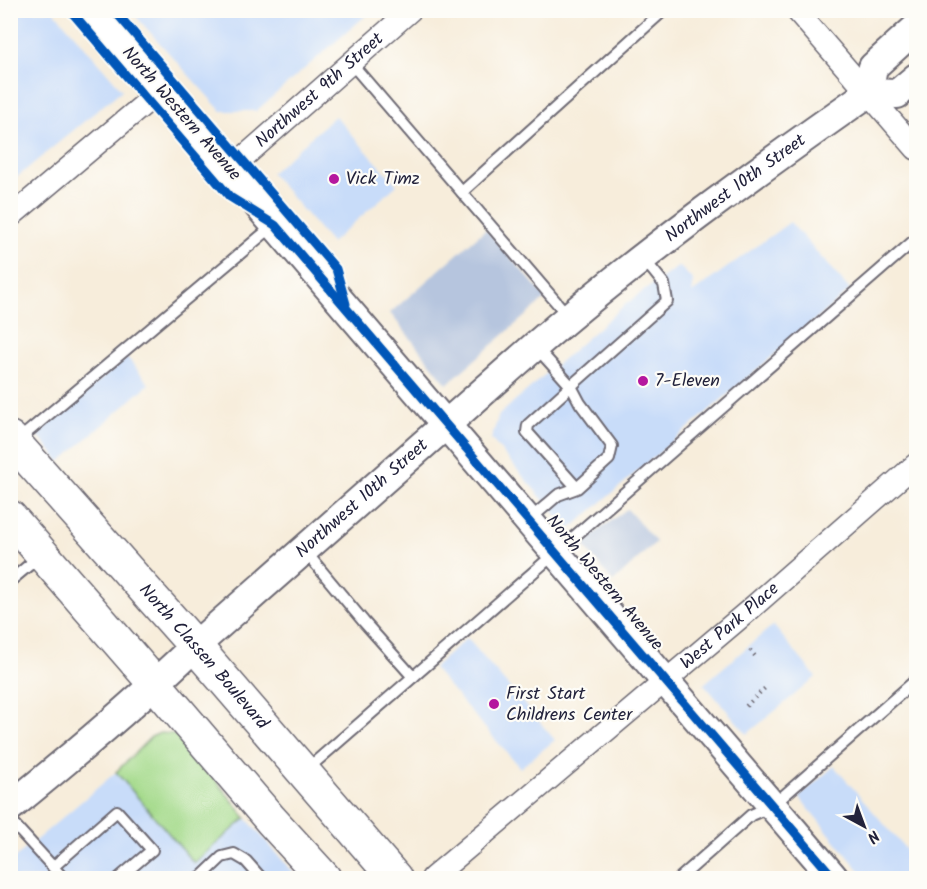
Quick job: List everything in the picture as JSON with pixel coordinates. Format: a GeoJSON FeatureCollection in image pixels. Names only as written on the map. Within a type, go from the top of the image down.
{"type":"FeatureCollection","features":[{"type":"Feature","properties":{"kind":"main road","name":"North Western Avenue"},"geometry":{"type":"LineString","coordinates":[[91,10],[834,879]]}},
{"type":"Feature","properties":{"kind":"main road"},"geometry":{"type":"LineString","coordinates":[[916,28],[873,67],[868,93],[897,94],[916,78]]}},
{"type":"Feature","properties":{"kind":"main road","name":"Northwest 10th Street"},"geometry":{"type":"LineString","coordinates":[[10,807],[72,757],[303,550],[569,317],[642,258],[868,93]]}},
{"type":"Feature","properties":{"kind":"main road","name":"North Classen Boulevard"},"geometry":{"type":"LineString","coordinates":[[13,440],[195,646],[395,879]]}},
{"type":"Feature","properties":{"kind":"main road"},"geometry":{"type":"LineString","coordinates":[[10,517],[324,879]]}},
{"type":"Feature","properties":{"kind":"street","name":"Northwest 9th Street"},"geometry":{"type":"LineString","coordinates":[[228,171],[411,10]]}},
{"type":"Feature","properties":{"kind":"street"},"geometry":{"type":"LineString","coordinates":[[796,10],[916,149]]}},
{"type":"Feature","properties":{"kind":"street"},"geometry":{"type":"LineString","coordinates":[[10,217],[160,91]]}},
{"type":"Feature","properties":{"kind":"street","name":"West Park Place"},"geometry":{"type":"LineString","coordinates":[[432,879],[747,612],[916,464]]}},
{"type":"Feature","properties":{"kind":"lane"},"geometry":{"type":"LineString","coordinates":[[462,192],[664,10]]}},
{"type":"Feature","properties":{"kind":"lane"},"geometry":{"type":"LineString","coordinates":[[351,63],[569,317]]}},
{"type":"Feature","properties":{"kind":"lane"},"geometry":{"type":"LineString","coordinates":[[13,440],[274,225]]}},
{"type":"Feature","properties":{"kind":"lane"},"geometry":{"type":"LineString","coordinates":[[304,772],[916,239]]}},
{"type":"Feature","properties":{"kind":"lane"},"geometry":{"type":"LineString","coordinates":[[577,488],[527,432],[528,425],[667,301],[664,284],[642,258]]}},
{"type":"Feature","properties":{"kind":"lane"},"geometry":{"type":"LineString","coordinates":[[528,520],[558,495],[577,488],[609,459],[612,446],[580,403],[571,386],[536,346]]}},
{"type":"Feature","properties":{"kind":"lane"},"geometry":{"type":"LineString","coordinates":[[303,550],[413,677]]}},
{"type":"Feature","properties":{"kind":"lane"},"geometry":{"type":"LineString","coordinates":[[10,581],[42,554]]}},
{"type":"Feature","properties":{"kind":"lane"},"geometry":{"type":"LineString","coordinates":[[680,879],[751,815],[772,806],[916,680]]}},
{"type":"Feature","properties":{"kind":"lane"},"geometry":{"type":"LineString","coordinates":[[53,867],[117,811],[152,850],[119,879]]}},
{"type":"Feature","properties":{"kind":"lane"},"geometry":{"type":"LineString","coordinates":[[10,820],[63,879]]}},
{"type":"Feature","properties":{"kind":"lane"},"geometry":{"type":"LineString","coordinates":[[200,879],[222,857],[234,854],[246,861],[261,879]]}},
{"type":"Feature","properties":{"kind":"path"},"geometry":{"type":"LineString","coordinates":[[750,650],[755,656]]}},
{"type":"Feature","properties":{"kind":"path"},"geometry":{"type":"LineString","coordinates":[[746,706],[765,688]]}},
{"type":"Feature","properties":{"kind":"shaded area"},"geometry":{"type":"Polygon","coordinates":[[[11,10],[54,11],[122,90],[11,182],[11,10]]]}},
{"type":"Feature","properties":{"kind":"shaded area"},"geometry":{"type":"Polygon","coordinates":[[[131,11],[371,11],[256,111],[221,111],[131,11]]]}},
{"type":"Feature","properties":{"kind":"shaded area","name":"Vick Timz"},"geometry":{"type":"Polygon","coordinates":[[[335,116],[397,185],[331,243],[271,173],[335,116]]]}},
{"type":"Feature","properties":{"kind":"shaded area"},"geometry":{"type":"Polygon","coordinates":[[[790,222],[850,290],[569,530],[491,439],[499,415],[627,303],[679,266],[693,280],[692,293],[790,222]]]}},
{"type":"Feature","properties":{"kind":"shaded area"},"geometry":{"type":"Polygon","coordinates":[[[486,229],[546,298],[447,384],[390,313],[486,229]]]}},
{"type":"Feature","properties":{"kind":"shaded area"},"geometry":{"type":"Polygon","coordinates":[[[127,357],[149,384],[60,462],[37,434],[127,357]]]}},
{"type":"Feature","properties":{"kind":"shaded area"},"geometry":{"type":"Polygon","coordinates":[[[627,509],[656,542],[613,582],[582,543],[627,509]]]}},
{"type":"Feature","properties":{"kind":"shaded area"},"geometry":{"type":"Polygon","coordinates":[[[773,625],[816,677],[747,734],[704,684],[773,625]]]}},
{"type":"Feature","properties":{"kind":"shaded area","name":"First Start Childrens Center"},"geometry":{"type":"Polygon","coordinates":[[[467,638],[555,740],[520,768],[433,668],[467,638]]]}},
{"type":"Feature","properties":{"kind":"shaded area"},"geometry":{"type":"Polygon","coordinates":[[[834,766],[916,861],[916,870],[907,878],[866,878],[799,797],[834,766]]]}},
{"type":"Feature","properties":{"kind":"shaded area"},"geometry":{"type":"Polygon","coordinates":[[[116,772],[194,863],[246,818],[298,878],[11,878],[10,862],[116,772]]]}},
{"type":"Feature","properties":{"kind":"green space"},"geometry":{"type":"Polygon","coordinates":[[[160,733],[173,734],[184,740],[246,818],[194,863],[116,772],[151,737],[160,733]]]}},
{"type":"Feature","properties":{"kind":"cycle path"},"geometry":{"type":"LineString","coordinates":[[70,10],[230,197],[275,225],[834,878]]}},
{"type":"Feature","properties":{"kind":"cycle path"},"geometry":{"type":"LineString","coordinates":[[114,10],[336,269],[346,304]]}},
{"type":"Feature","properties":{"kind":"place","name":"Vick Timz"},"geometry":{"type":"Point","coordinates":[334,179]}},
{"type":"Feature","properties":{"kind":"place","name":"7-Eleven"},"geometry":{"type":"Point","coordinates":[643,381]}},
{"type":"Feature","properties":{"kind":"place","name":"First Start Childrens Center"},"geometry":{"type":"Point","coordinates":[494,704]}}]}
